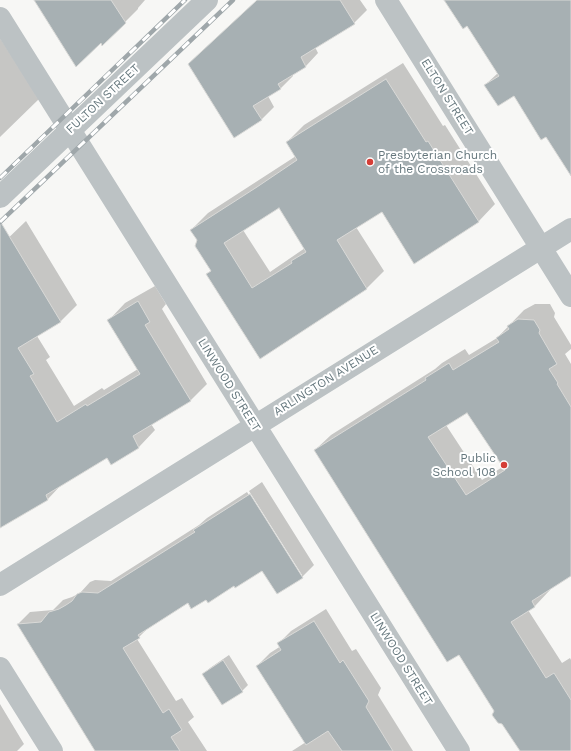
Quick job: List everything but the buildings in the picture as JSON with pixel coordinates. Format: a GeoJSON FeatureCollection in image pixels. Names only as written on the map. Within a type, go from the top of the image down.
{"type":"FeatureCollection","features":[{"type":"Feature","properties":{"kind":"street","name":"FULTON STREET"},"geometry":{"type":"LineString","coordinates":[[0,197],[207,0]]}},
{"type":"Feature","properties":{"kind":"street","name":"ELTON STREET"},"geometry":{"type":"LineString","coordinates":[[386,0],[571,296]]}},
{"type":"Feature","properties":{"kind":"street","name":"LINWOOD STREET"},"geometry":{"type":"LineString","coordinates":[[0,18],[459,751]]}},
{"type":"Feature","properties":{"kind":"street","name":"ARLINGTON AVENUE"},"geometry":{"type":"LineString","coordinates":[[0,585],[571,229]]}},
{"type":"Feature","properties":{"kind":"street"},"geometry":{"type":"LineString","coordinates":[[0,668],[52,751]]}},
{"type":"Feature","properties":{"kind":"railway"},"geometry":{"type":"LineString","coordinates":[[0,178],[185,0]]}},
{"type":"Feature","properties":{"kind":"railway"},"geometry":{"type":"LineString","coordinates":[[0,222],[233,0]]}},
{"type":"Feature","properties":{"kind":"place","name":"Presbyterian Church of the Crossroads"},"geometry":{"type":"Point","coordinates":[370,162]}},
{"type":"Feature","properties":{"kind":"place","name":"Public School 108"},"geometry":{"type":"Point","coordinates":[504,465]}}]}
